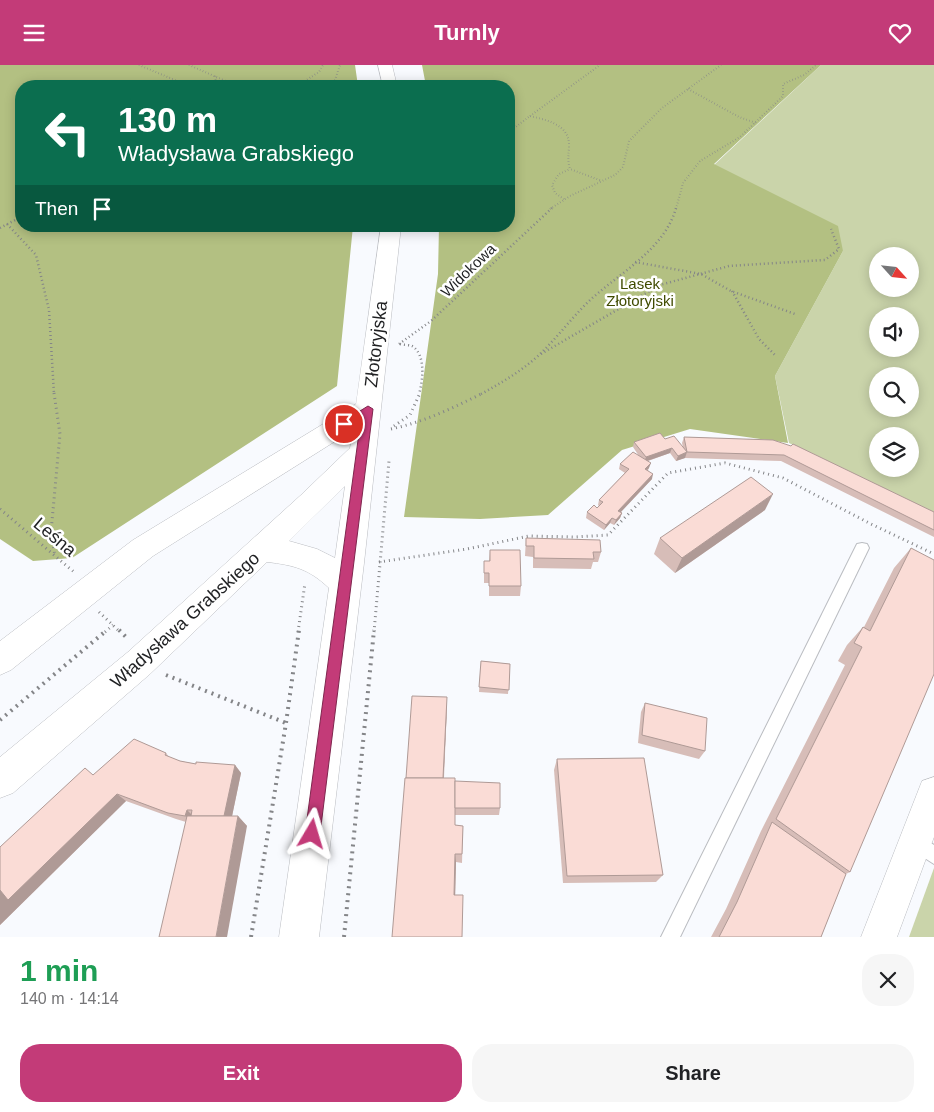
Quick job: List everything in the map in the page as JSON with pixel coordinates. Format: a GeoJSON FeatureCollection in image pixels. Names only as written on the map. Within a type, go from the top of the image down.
{"type":"FeatureCollection","features":[{"type":"Feature","properties":{"kind":"street"},"geometry":{"type":"LineString","coordinates":[[385,65],[389,80]]}},
{"type":"Feature","properties":{"kind":"street","name":"Złotoryjska"},"geometry":{"type":"LineString","coordinates":[[299,937],[390,232]]}},
{"type":"Feature","properties":{"kind":"street"},"geometry":{"type":"LineString","coordinates":[[0,660],[143,548],[368,409]]}},
{"type":"Feature","properties":{"kind":"street","name":"Władysława Grabskiego"},"geometry":{"type":"LineString","coordinates":[[0,780],[139,663],[363,452]]}},
{"type":"Feature","properties":{"kind":"street"},"geometry":{"type":"LineString","coordinates":[[261,550],[309,556],[326,566],[347,573]]}},
{"type":"Feature","properties":{"kind":"street"},"geometry":{"type":"LineString","coordinates":[[879,937],[925,849],[934,793]]}},
{"type":"Feature","properties":{"kind":"lane"},"geometry":{"type":"LineString","coordinates":[[670,937],[862,548]]}},
{"type":"Feature","properties":{"kind":"path"},"geometry":{"type":"LineString","coordinates":[[139,65],[175,80]]}},
{"type":"Feature","properties":{"kind":"path"},"geometry":{"type":"LineString","coordinates":[[189,65],[224,80]]}},
{"type":"Feature","properties":{"kind":"path"},"geometry":{"type":"LineString","coordinates":[[306,80],[319,72],[323,65]]}},
{"type":"Feature","properties":{"kind":"path"},"geometry":{"type":"LineString","coordinates":[[335,80],[340,65]]}},
{"type":"Feature","properties":{"kind":"path"},"geometry":{"type":"LineString","coordinates":[[515,127],[600,65]]}},
{"type":"Feature","properties":{"kind":"path","name":"Widokowa"},"geometry":{"type":"LineString","coordinates":[[399,344],[431,321],[544,214],[564,199],[590,190],[616,176],[623,168],[626,146],[629,141],[662,108],[721,65]]}},
{"type":"Feature","properties":{"kind":"path"},"geometry":{"type":"LineString","coordinates":[[392,428],[414,424],[456,407],[509,379],[538,355],[587,303],[659,241],[672,221],[683,183],[700,161],[740,137],[783,96],[783,84],[804,75],[816,65]]}},
{"type":"Feature","properties":{"kind":"path"},"geometry":{"type":"LineString","coordinates":[[214,75],[215,80]]}},
{"type":"Feature","properties":{"kind":"path"},"geometry":{"type":"LineString","coordinates":[[688,89],[740,117],[756,123]]}},
{"type":"Feature","properties":{"kind":"path"},"geometry":{"type":"LineString","coordinates":[[530,116],[553,122],[565,131],[569,142],[566,161],[570,169]]}},
{"type":"Feature","properties":{"kind":"path"},"geometry":{"type":"LineString","coordinates":[[564,199],[555,193],[552,185],[559,174],[570,169],[603,182]]}},
{"type":"Feature","properties":{"kind":"path"},"geometry":{"type":"LineString","coordinates":[[0,228],[15,220]]}},
{"type":"Feature","properties":{"kind":"path"},"geometry":{"type":"LineString","coordinates":[[7,224],[36,255],[49,310],[54,398],[60,434],[51,532],[55,556]]}},
{"type":"Feature","properties":{"kind":"path"},"geometry":{"type":"LineString","coordinates":[[538,355],[660,285],[729,267],[825,260],[839,249],[831,229]]}},
{"type":"Feature","properties":{"kind":"path"},"geometry":{"type":"LineString","coordinates":[[634,262],[701,274],[732,291],[795,314]]}},
{"type":"Feature","properties":{"kind":"path"},"geometry":{"type":"LineString","coordinates":[[732,291],[759,339],[776,356]]}},
{"type":"Feature","properties":{"kind":"path"},"geometry":{"type":"LineString","coordinates":[[363,452],[411,415],[419,398],[422,367],[419,354],[411,346],[399,344],[376,346]]}},
{"type":"Feature","properties":{"kind":"path"},"geometry":{"type":"LineString","coordinates":[[347,573],[390,560],[467,549],[529,537],[608,535],[668,473],[726,463],[783,478],[934,554]]}},
{"type":"Feature","properties":{"kind":"path","name":"Leśna"},"geometry":{"type":"LineString","coordinates":[[0,509],[92,587]]}},
{"type":"Feature","properties":{"kind":"path"},"geometry":{"type":"LineString","coordinates":[[344,937],[376,613]]}},
{"type":"Feature","properties":{"kind":"path"},"geometry":{"type":"LineString","coordinates":[[0,720],[114,625]]}},
{"type":"Feature","properties":{"kind":"green space"},"geometry":{"type":"Polygon","coordinates":[[[0,65],[355,65],[357,80],[15,80],[15,232],[352,232],[337,386],[72,558],[33,561],[0,539],[0,65]]]}},
{"type":"Feature","properties":{"kind":"green space","name":"Lasek Złotoryjski"},"geometry":{"type":"Polygon","coordinates":[[[422,65],[821,65],[714,164],[838,226],[843,251],[775,376],[788,443],[690,429],[622,450],[548,515],[480,519],[404,517],[438,274],[439,232],[515,232],[515,80],[425,80],[422,65]]]}},
{"type":"Feature","properties":{"kind":"green space"},"geometry":{"type":"Polygon","coordinates":[[[821,65],[934,65],[934,515],[789,443],[775,376],[843,251],[714,165],[821,65]]]}},
{"type":"Feature","properties":{"kind":"green space"},"geometry":{"type":"Polygon","coordinates":[[[934,868],[934,937],[909,937],[934,868]]]}},
{"type":"Feature","properties":{"kind":"building"},"geometry":{"type":"Polygon","coordinates":[[[660,433],[665,439],[674,436],[687,452],[678,456],[672,448],[646,457],[634,442],[660,433]]]}},
{"type":"Feature","properties":{"kind":"building"},"geometry":{"type":"Polygon","coordinates":[[[684,437],[773,440],[791,446],[793,444],[934,512],[934,530],[784,455],[687,452],[684,437]]]}},
{"type":"Feature","properties":{"kind":"building"},"geometry":{"type":"Polygon","coordinates":[[[633,452],[651,463],[645,469],[653,474],[618,511],[622,513],[616,520],[612,518],[606,525],[587,512],[594,505],[597,508],[603,502],[599,500],[629,469],[620,464],[633,452]]]}},
{"type":"Feature","properties":{"kind":"building"},"geometry":{"type":"Polygon","coordinates":[[[751,477],[773,494],[682,558],[660,538],[751,477]]]}},
{"type":"Feature","properties":{"kind":"building"},"geometry":{"type":"Polygon","coordinates":[[[526,538],[600,540],[601,552],[593,552],[594,559],[534,558],[534,546],[526,546],[526,538]]]}},
{"type":"Feature","properties":{"kind":"building"},"geometry":{"type":"Polygon","coordinates":[[[911,548],[934,560],[934,674],[850,872],[776,819],[862,647],[854,643],[863,627],[870,631],[911,548]]]}},
{"type":"Feature","properties":{"kind":"building"},"geometry":{"type":"Polygon","coordinates":[[[490,550],[520,550],[521,586],[489,586],[489,573],[484,573],[484,561],[490,561],[490,550]]]}},
{"type":"Feature","properties":{"kind":"building"},"geometry":{"type":"Polygon","coordinates":[[[481,661],[510,664],[509,690],[479,687],[481,661]]]}},
{"type":"Feature","properties":{"kind":"building"},"geometry":{"type":"Polygon","coordinates":[[[412,696],[447,697],[443,778],[406,778],[412,696]]]}},
{"type":"Feature","properties":{"kind":"building"},"geometry":{"type":"Polygon","coordinates":[[[645,703],[707,718],[705,751],[642,735],[645,703]]]}},
{"type":"Feature","properties":{"kind":"building"},"geometry":{"type":"Polygon","coordinates":[[[134,739],[180,761],[196,764],[196,762],[235,765],[224,816],[191,816],[192,810],[187,810],[185,816],[168,813],[117,794],[8,900],[0,890],[0,847],[85,768],[93,775],[134,739]]]}},
{"type":"Feature","properties":{"kind":"building"},"geometry":{"type":"Polygon","coordinates":[[[644,758],[663,875],[567,876],[557,759],[644,758]]]}},
{"type":"Feature","properties":{"kind":"building"},"geometry":{"type":"Polygon","coordinates":[[[405,778],[455,778],[455,825],[463,826],[462,854],[455,854],[454,895],[463,895],[462,937],[392,937],[405,778]]]}},
{"type":"Feature","properties":{"kind":"building"},"geometry":{"type":"Polygon","coordinates":[[[455,781],[500,783],[500,808],[455,808],[455,781]]]}},
{"type":"Feature","properties":{"kind":"building"},"geometry":{"type":"Polygon","coordinates":[[[187,816],[238,816],[216,937],[159,937],[187,816]]]}},
{"type":"Feature","properties":{"kind":"building"},"geometry":{"type":"Polygon","coordinates":[[[772,822],[846,874],[821,937],[719,937],[737,902],[772,822]]]}},
{"type":"Feature","properties":{"kind":"route"},"geometry":{"type":"LineString","coordinates":[[312,834],[368,409],[344,424]]}}]}
